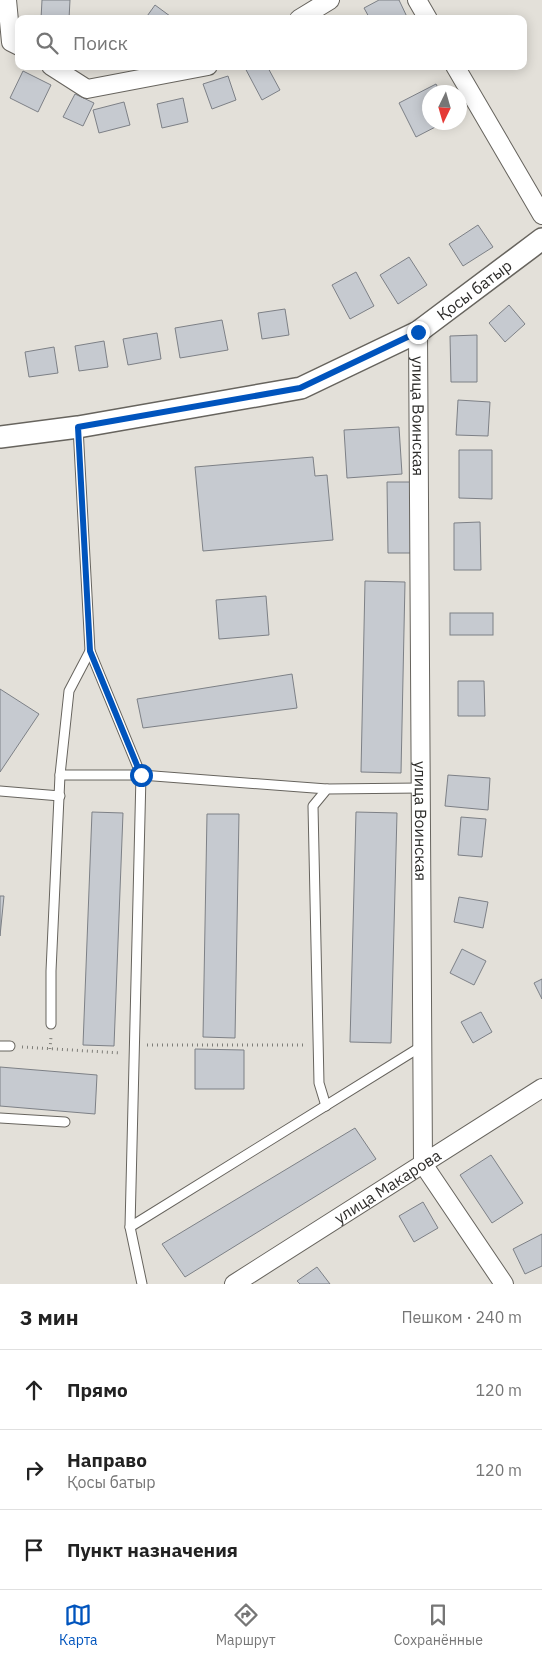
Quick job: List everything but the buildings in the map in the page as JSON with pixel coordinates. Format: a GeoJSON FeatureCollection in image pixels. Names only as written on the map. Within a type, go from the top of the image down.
{"type":"FeatureCollection","features":[{"type":"Feature","properties":{"kind":"street"},"geometry":{"type":"LineString","coordinates":[[7,0],[11,42],[15,44]]}},
{"type":"Feature","properties":{"kind":"street"},"geometry":{"type":"LineString","coordinates":[[305,15],[330,0]]}},
{"type":"Feature","properties":{"kind":"street"},"geometry":{"type":"LineString","coordinates":[[417,0],[426,15]]}},
{"type":"Feature","properties":{"kind":"street"},"geometry":{"type":"LineString","coordinates":[[57,70],[87,89],[187,70]]}},
{"type":"Feature","properties":{"kind":"street"},"geometry":{"type":"LineString","coordinates":[[457,70],[542,215]]}},
{"type":"Feature","properties":{"kind":"street","name":"Қосы батыр"},"geometry":{"type":"LineString","coordinates":[[0,437],[78,427],[300,388],[418,332],[542,239]]}},
{"type":"Feature","properties":{"kind":"street","name":"улица Воинская"},"geometry":{"type":"LineString","coordinates":[[418,332],[423,1164]]}},
{"type":"Feature","properties":{"kind":"street","name":"улица Макарова"},"geometry":{"type":"LineString","coordinates":[[234,1284],[542,1088]]}},
{"type":"Feature","properties":{"kind":"street"},"geometry":{"type":"LineString","coordinates":[[423,1164],[504,1284]]}},
{"type":"Feature","properties":{"kind":"lane"},"geometry":{"type":"LineString","coordinates":[[78,427],[90,651],[141,775],[130,1227],[142,1284]]}},
{"type":"Feature","properties":{"kind":"lane"},"geometry":{"type":"LineString","coordinates":[[51,1024],[51,971],[60,775],[69,691],[90,651]]}},
{"type":"Feature","properties":{"kind":"lane"},"geometry":{"type":"LineString","coordinates":[[60,775],[141,775],[327,789],[420,788]]}},
{"type":"Feature","properties":{"kind":"lane"},"geometry":{"type":"LineString","coordinates":[[326,1106],[319,1083],[313,806],[327,789]]}},
{"type":"Feature","properties":{"kind":"lane"},"geometry":{"type":"LineString","coordinates":[[0,791],[60,796]]}},
{"type":"Feature","properties":{"kind":"lane"},"geometry":{"type":"LineString","coordinates":[[0,1046],[10,1046]]}},
{"type":"Feature","properties":{"kind":"lane"},"geometry":{"type":"LineString","coordinates":[[130,1227],[422,1046]]}},
{"type":"Feature","properties":{"kind":"lane"},"geometry":{"type":"LineString","coordinates":[[0,1118],[66,1122]]}},
{"type":"Feature","properties":{"kind":"path"},"geometry":{"type":"LineString","coordinates":[[10,1046],[134,1049],[318,1045]]}},
{"type":"Feature","properties":{"kind":"route"},"geometry":{"type":"LineString","coordinates":[[141,775],[90,651],[78,427],[300,388],[418,332]]}}]}
